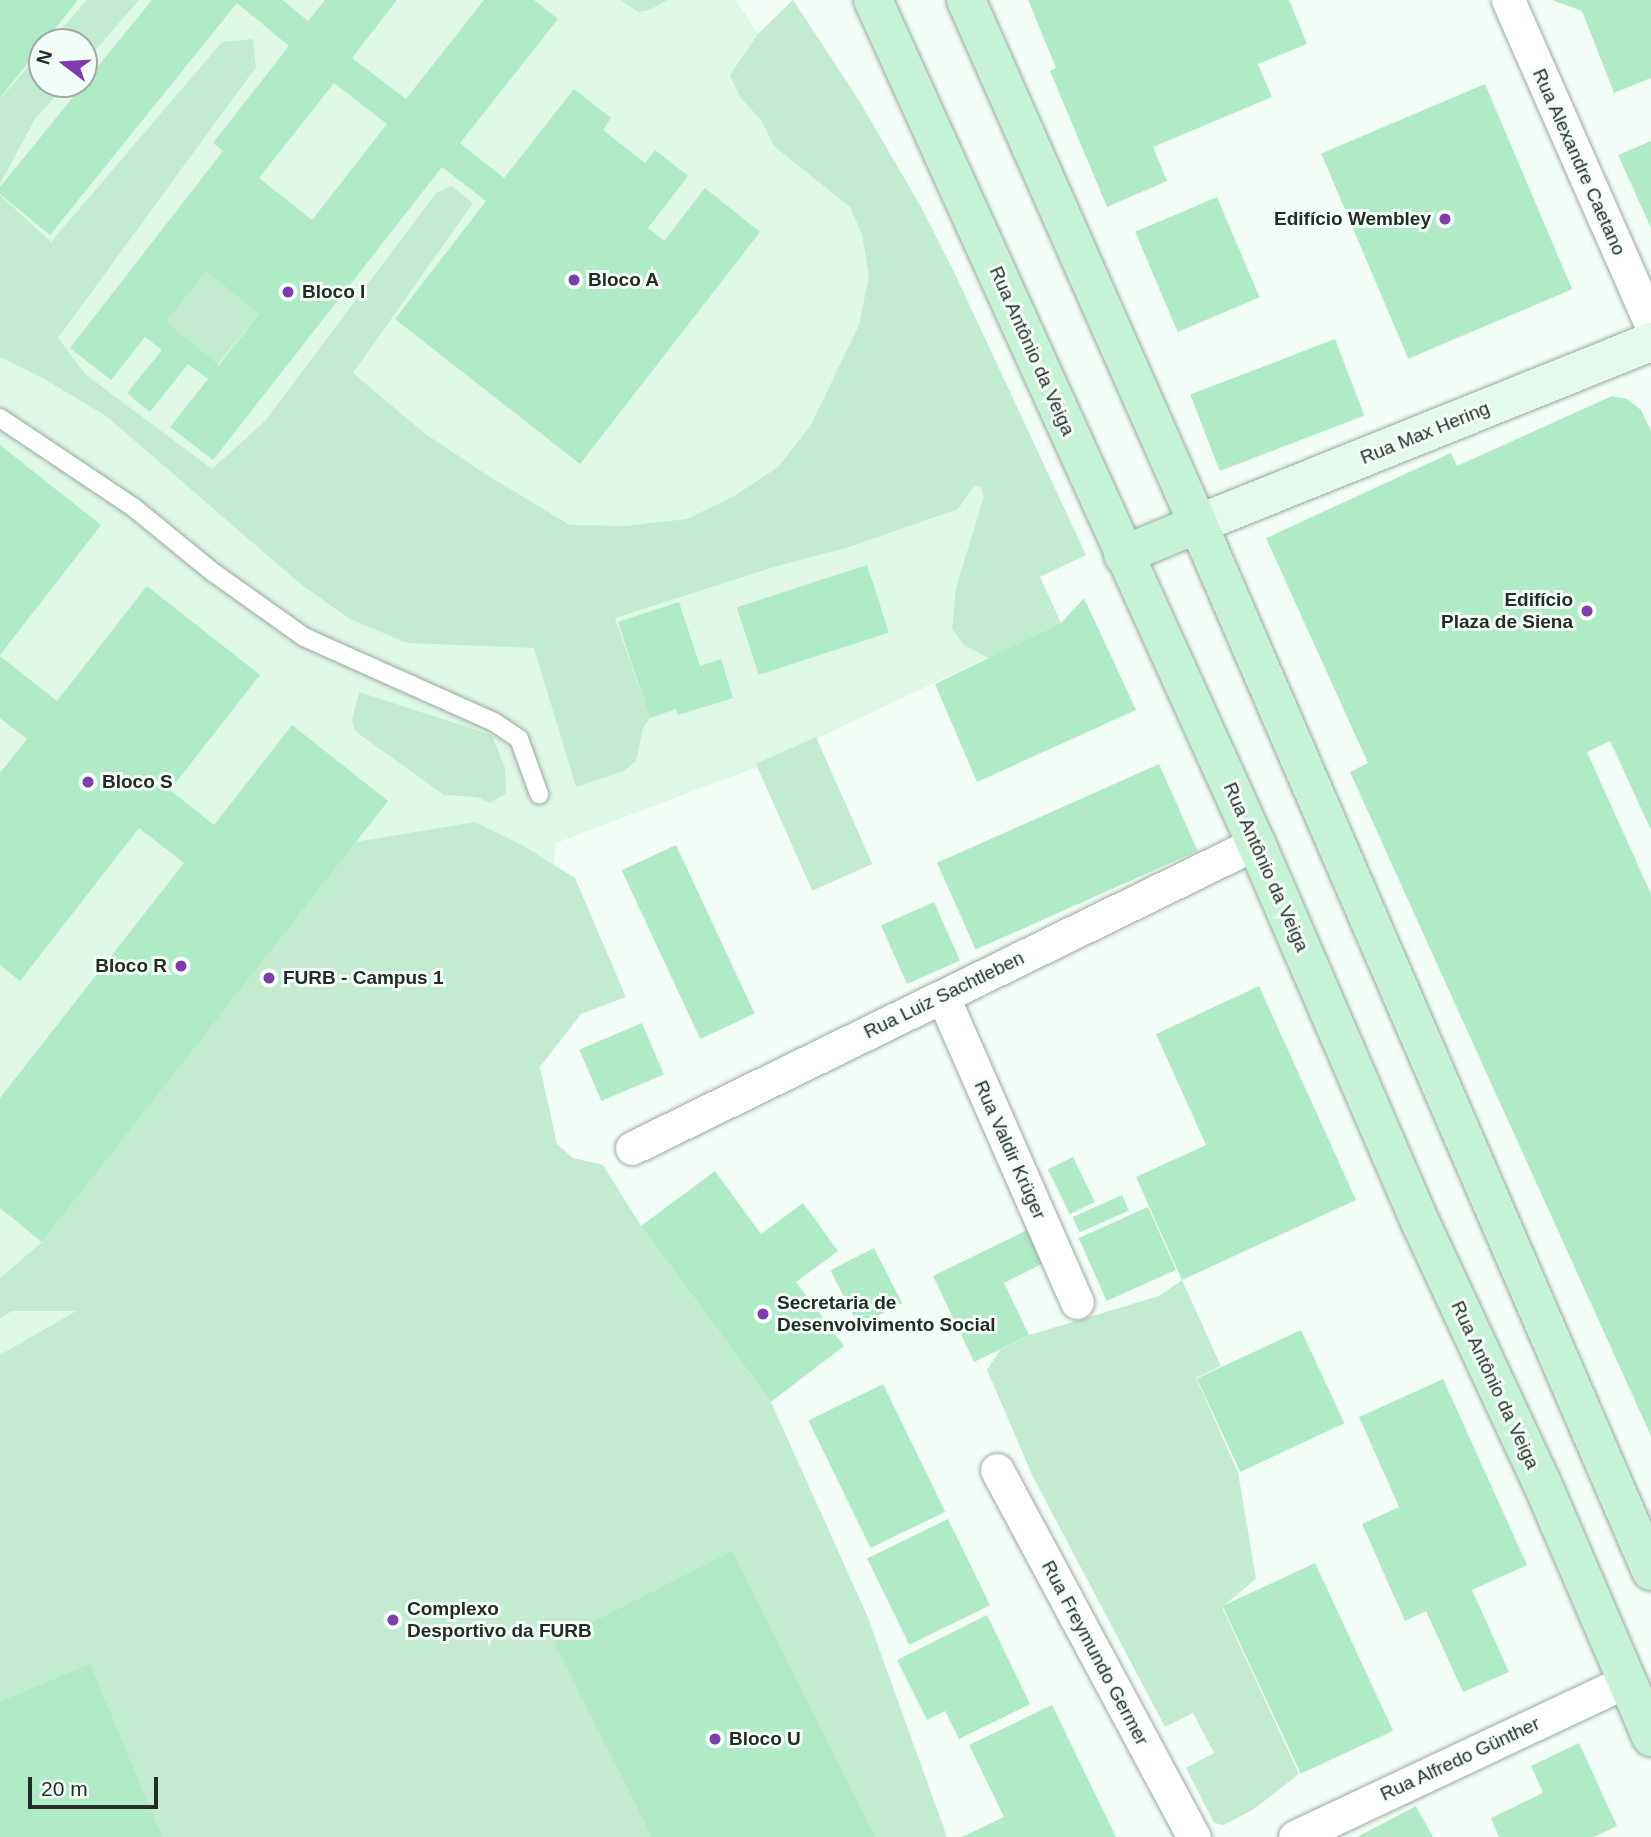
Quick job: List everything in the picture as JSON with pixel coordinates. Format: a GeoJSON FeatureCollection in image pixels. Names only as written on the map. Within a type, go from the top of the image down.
{"type":"FeatureCollection","features":[{"type":"Feature","properties":{"kind":"main road","name":"Rua Antônio da Veiga"},"geometry":{"type":"LineString","coordinates":[[873,0],[1256,843],[1421,1224],[1541,1481],[1651,1737]]}},
{"type":"Feature","properties":{"kind":"main road"},"geometry":{"type":"LineString","coordinates":[[966,0],[1198,524],[1651,1571]]}},
{"type":"Feature","properties":{"kind":"main road"},"geometry":{"type":"LineString","coordinates":[[1123,555],[1198,524]]}},
{"type":"Feature","properties":{"kind":"street","name":"Rua Alexandre Caetano"},"geometry":{"type":"LineString","coordinates":[[1508,0],[1651,324]]}},
{"type":"Feature","properties":{"kind":"street","name":"Rua Max Hering"},"geometry":{"type":"LineString","coordinates":[[1198,524],[1651,342]]}},
{"type":"Feature","properties":{"kind":"street","name":"Rua Luiz Sachtleben"},"geometry":{"type":"LineString","coordinates":[[632,1148],[1256,843]]}},
{"type":"Feature","properties":{"kind":"street","name":"Rua Valdir Krüger"},"geometry":{"type":"LineString","coordinates":[[943,997],[1077,1302]]}},
{"type":"Feature","properties":{"kind":"street","name":"Rua Freymundo Germer"},"geometry":{"type":"LineString","coordinates":[[996,1470],[1194,1837]]}},
{"type":"Feature","properties":{"kind":"street","name":"Rua Alfredo Günther"},"geometry":{"type":"LineString","coordinates":[[1295,1837],[1626,1681]]}},
{"type":"Feature","properties":{"kind":"lane"},"geometry":{"type":"LineString","coordinates":[[0,418],[133,507],[214,573],[304,637],[494,722],[519,739],[539,794]]}},
{"type":"Feature","properties":{"kind":"shaded area","name":"FURB - Campus 1"},"geometry":{"type":"Polygon","coordinates":[[[0,0],[736,0],[758,34],[793,0],[860,102],[921,207],[955,274],[1086,555],[1040,577],[1061,623],[757,767],[556,843],[519,1112],[0,1837],[0,0]]]}},
{"type":"Feature","properties":{"kind":"shaded area"},"geometry":{"type":"Polygon","coordinates":[[[87,0],[139,0],[98,47],[98,28],[62,28],[87,0]]]}},
{"type":"Feature","properties":{"kind":"shaded area"},"geometry":{"type":"Polygon","coordinates":[[[621,0],[668,0],[649,10],[638,12],[621,0]]]}},
{"type":"Feature","properties":{"kind":"shaded area"},"geometry":{"type":"Polygon","coordinates":[[[793,0],[860,102],[921,207],[1086,555],[1040,577],[1061,623],[989,658],[965,646],[952,629],[956,588],[984,496],[980,486],[974,486],[958,509],[846,548],[777,566],[615,618],[650,718],[643,728],[636,761],[624,771],[576,787],[534,648],[407,643],[350,619],[303,586],[106,416],[39,376],[0,357],[0,195],[51,242],[222,42],[253,39],[256,67],[58,338],[85,374],[212,469],[265,421],[436,193],[452,186],[473,203],[353,373],[424,433],[570,525],[625,526],[687,519],[736,495],[778,467],[811,425],[859,325],[869,276],[862,234],[850,207],[774,146],[762,121],[740,97],[730,75],[758,34],[793,0]]]}},
{"type":"Feature","properties":{"kind":"shaded area"},"geometry":{"type":"Polygon","coordinates":[[[28,67],[28,98],[54,98],[35,119],[0,184],[0,99],[28,67]]]}},
{"type":"Feature","properties":{"kind":"shaded area"},"geometry":{"type":"Polygon","coordinates":[[[206,271],[259,314],[218,364],[165,322],[206,271]]]}},
{"type":"Feature","properties":{"kind":"shaded area"},"geometry":{"type":"Polygon","coordinates":[[[359,692],[492,735],[505,768],[506,793],[490,803],[477,797],[444,795],[355,731],[352,720],[359,692]]]}},
{"type":"Feature","properties":{"kind":"shaded area"},"geometry":{"type":"Polygon","coordinates":[[[816,737],[873,864],[812,891],[756,764],[816,737]]]}},
{"type":"Feature","properties":{"kind":"shaded area","name":"Complexo Desportivo da FURB"},"geometry":{"type":"Polygon","coordinates":[[[475,822],[522,845],[575,878],[626,997],[581,1014],[540,1067],[557,1144],[573,1158],[603,1165],[641,1226],[771,1402],[867,1615],[947,1837],[0,1837],[0,1355],[76,1311],[12,1311],[0,1318],[0,1278],[42,1242],[355,842],[475,822]]]}},
{"type":"Feature","properties":{"kind":"shaded area"},"geometry":{"type":"Polygon","coordinates":[[[1182,1280],[1221,1366],[1196,1378],[1238,1472],[1256,1579],[1222,1607],[1299,1774],[1254,1809],[1224,1825],[1214,1823],[1186,1768],[1214,1753],[1193,1713],[1165,1727],[1033,1477],[987,1370],[1000,1350],[1029,1335],[1159,1296],[1182,1280]]]}},
{"type":"Feature","properties":{"kind":"building"},"geometry":{"type":"Polygon","coordinates":[[[0,0],[78,0],[56,28],[28,28],[28,63],[0,98],[0,0]]]}},
{"type":"Feature","properties":{"kind":"building"},"geometry":{"type":"Polygon","coordinates":[[[152,0],[283,0],[308,21],[325,0],[397,0],[352,58],[406,99],[484,0],[534,0],[558,19],[460,143],[504,178],[574,89],[611,118],[603,130],[645,163],[655,150],[688,176],[648,228],[664,241],[705,188],[760,232],[580,464],[395,319],[486,201],[442,167],[213,460],[170,427],[208,379],[188,364],[150,412],[127,393],[162,350],[145,337],[111,380],[70,348],[223,151],[213,143],[289,46],[237,3],[50,235],[0,194],[0,187],[72,98],[98,98],[98,66],[152,0]],[[334,83],[259,178],[312,220],[387,124],[334,83]],[[206,271],[166,322],[219,365],[259,314],[206,271]]]}},
{"type":"Feature","properties":{"kind":"building"},"geometry":{"type":"Polygon","coordinates":[[[1028,0],[1289,0],[1307,44],[1258,64],[1272,97],[1153,147],[1167,181],[1107,207],[1050,71],[1056,68],[1028,0]]]}},
{"type":"Feature","properties":{"kind":"building"},"geometry":{"type":"Polygon","coordinates":[[[1552,0],[1651,0],[1651,78],[1614,93],[1582,11],[1552,0]]]}},
{"type":"Feature","properties":{"kind":"building","name":"Edifício Wembley"},"geometry":{"type":"Polygon","coordinates":[[[1485,84],[1572,289],[1408,359],[1321,154],[1485,84]]]}},
{"type":"Feature","properties":{"kind":"building"},"geometry":{"type":"Polygon","coordinates":[[[1651,141],[1651,228],[1618,155],[1651,141]]]}},
{"type":"Feature","properties":{"kind":"building"},"geometry":{"type":"Polygon","coordinates":[[[1217,197],[1260,297],[1178,332],[1135,232],[1217,197]]]}},
{"type":"Feature","properties":{"kind":"building"},"geometry":{"type":"Polygon","coordinates":[[[1335,339],[1364,416],[1220,471],[1190,395],[1335,339]]]}},
{"type":"Feature","properties":{"kind":"building"},"geometry":{"type":"Polygon","coordinates":[[[1612,396],[1627,399],[1641,410],[1651,431],[1651,830],[1610,741],[1587,752],[1651,894],[1651,1436],[1350,772],[1368,763],[1266,538],[1451,453],[1457,466],[1612,396]]]}},
{"type":"Feature","properties":{"kind":"building"},"geometry":{"type":"Polygon","coordinates":[[[0,445],[101,525],[0,655],[0,445]]]}},
{"type":"Feature","properties":{"kind":"building"},"geometry":{"type":"Polygon","coordinates":[[[867,565],[889,633],[759,675],[737,607],[867,565]]]}},
{"type":"Feature","properties":{"kind":"building"},"geometry":{"type":"Polygon","coordinates":[[[147,586],[260,675],[170,790],[214,825],[292,725],[388,801],[42,1242],[0,1208],[0,1098],[184,863],[139,828],[20,981],[0,965],[0,773],[27,739],[0,718],[0,656],[57,701],[147,586]]]}},
{"type":"Feature","properties":{"kind":"building"},"geometry":{"type":"Polygon","coordinates":[[[1084,598],[1136,710],[977,782],[935,684],[1061,623],[1084,598]]]}},
{"type":"Feature","properties":{"kind":"building"},"geometry":{"type":"Polygon","coordinates":[[[679,602],[700,666],[721,659],[733,698],[678,715],[676,709],[650,718],[618,622],[679,602]]]}},
{"type":"Feature","properties":{"kind":"building"},"geometry":{"type":"Polygon","coordinates":[[[1159,764],[1198,851],[976,950],[937,863],[1159,764]]]}},
{"type":"Feature","properties":{"kind":"building"},"geometry":{"type":"Polygon","coordinates":[[[676,845],[755,1014],[700,1039],[622,870],[676,845]]]}},
{"type":"Feature","properties":{"kind":"building"},"geometry":{"type":"Polygon","coordinates":[[[934,902],[960,960],[907,984],[881,926],[934,902]]]}},
{"type":"Feature","properties":{"kind":"building"},"geometry":{"type":"Polygon","coordinates":[[[1259,986],[1356,1200],[1182,1280],[1136,1177],[1206,1145],[1156,1034],[1259,986]]]}},
{"type":"Feature","properties":{"kind":"building"},"geometry":{"type":"Polygon","coordinates":[[[642,1023],[664,1075],[601,1101],[579,1050],[642,1023]]]}},
{"type":"Feature","properties":{"kind":"building"},"geometry":{"type":"Polygon","coordinates":[[[1073,1157],[1095,1202],[1070,1214],[1048,1169],[1073,1157]]]}},
{"type":"Feature","properties":{"kind":"building","name":"Secretaria de Desenvolvimento Social"},"geometry":{"type":"Polygon","coordinates":[[[715,1171],[761,1234],[803,1203],[838,1251],[796,1282],[844,1346],[771,1402],[641,1226],[715,1171]]]}},
{"type":"Feature","properties":{"kind":"building"},"geometry":{"type":"Polygon","coordinates":[[[1122,1195],[1129,1211],[1080,1232],[1073,1217],[1122,1195]]]}},
{"type":"Feature","properties":{"kind":"building"},"geometry":{"type":"Polygon","coordinates":[[[1148,1207],[1176,1270],[1107,1301],[1079,1238],[1148,1207]]]}},
{"type":"Feature","properties":{"kind":"building"},"geometry":{"type":"Polygon","coordinates":[[[1027,1230],[1042,1264],[1004,1283],[1029,1335],[974,1362],[933,1276],[1027,1230]]]}},
{"type":"Feature","properties":{"kind":"building"},"geometry":{"type":"Polygon","coordinates":[[[874,1248],[902,1303],[858,1325],[830,1270],[874,1248]]]}},
{"type":"Feature","properties":{"kind":"building"},"geometry":{"type":"Polygon","coordinates":[[[1301,1330],[1345,1423],[1240,1472],[1197,1379],[1301,1330]]]}},
{"type":"Feature","properties":{"kind":"building"},"geometry":{"type":"Polygon","coordinates":[[[1443,1379],[1527,1565],[1472,1590],[1509,1672],[1463,1692],[1426,1611],[1405,1621],[1362,1524],[1399,1507],[1359,1417],[1443,1379]]]}},
{"type":"Feature","properties":{"kind":"building"},"geometry":{"type":"Polygon","coordinates":[[[883,1384],[945,1512],[871,1548],[808,1420],[883,1384]]]}},
{"type":"Feature","properties":{"kind":"building"},"geometry":{"type":"Polygon","coordinates":[[[948,1519],[990,1605],[909,1645],[867,1558],[948,1519]]]}},
{"type":"Feature","properties":{"kind":"building","name":"Bloco U"},"geometry":{"type":"Polygon","coordinates":[[[732,1551],[875,1837],[652,1837],[554,1642],[732,1551]]]}},
{"type":"Feature","properties":{"kind":"building"},"geometry":{"type":"Polygon","coordinates":[[[1315,1563],[1393,1731],[1301,1774],[1223,1606],[1315,1563]]]}},
{"type":"Feature","properties":{"kind":"building"},"geometry":{"type":"Polygon","coordinates":[[[987,1615],[1030,1704],[959,1739],[945,1711],[927,1720],[897,1660],[987,1615]]]}},
{"type":"Feature","properties":{"kind":"building"},"geometry":{"type":"Polygon","coordinates":[[[90,1664],[162,1837],[0,1837],[0,1702],[90,1664]]]}},
{"type":"Feature","properties":{"kind":"building"},"geometry":{"type":"Polygon","coordinates":[[[1052,1705],[1116,1837],[962,1837],[1004,1817],[969,1745],[1052,1705]]]}},
{"type":"Feature","properties":{"kind":"building"},"geometry":{"type":"Polygon","coordinates":[[[1579,1743],[1617,1826],[1594,1837],[1499,1837],[1491,1818],[1543,1793],[1531,1766],[1579,1743]]]}},
{"type":"Feature","properties":{"kind":"building"},"geometry":{"type":"Polygon","coordinates":[[[1416,1806],[1433,1837],[1357,1837],[1416,1806]]]}},
{"type":"Feature","properties":{"kind":"place","name":"Edifício Wembley"},"geometry":{"type":"Point","coordinates":[1445,219]}},
{"type":"Feature","properties":{"kind":"place","name":"Bloco A"},"geometry":{"type":"Point","coordinates":[574,280]}},
{"type":"Feature","properties":{"kind":"place","name":"Bloco I"},"geometry":{"type":"Point","coordinates":[288,292]}},
{"type":"Feature","properties":{"kind":"place","name":"Edifício Plaza de Siena"},"geometry":{"type":"Point","coordinates":[1587,611]}},
{"type":"Feature","properties":{"kind":"place","name":"Bloco S"},"geometry":{"type":"Point","coordinates":[88,782]}},
{"type":"Feature","properties":{"kind":"place","name":"Bloco R"},"geometry":{"type":"Point","coordinates":[181,966]}},
{"type":"Feature","properties":{"kind":"place","name":"FURB - Campus 1"},"geometry":{"type":"Point","coordinates":[269,978]}},
{"type":"Feature","properties":{"kind":"place","name":"Secretaria de Desenvolvimento Social"},"geometry":{"type":"Point","coordinates":[763,1314]}},
{"type":"Feature","properties":{"kind":"place","name":"Complexo Desportivo da FURB"},"geometry":{"type":"Point","coordinates":[393,1620]}},
{"type":"Feature","properties":{"kind":"place","name":"Bloco U"},"geometry":{"type":"Point","coordinates":[715,1739]}}]}
